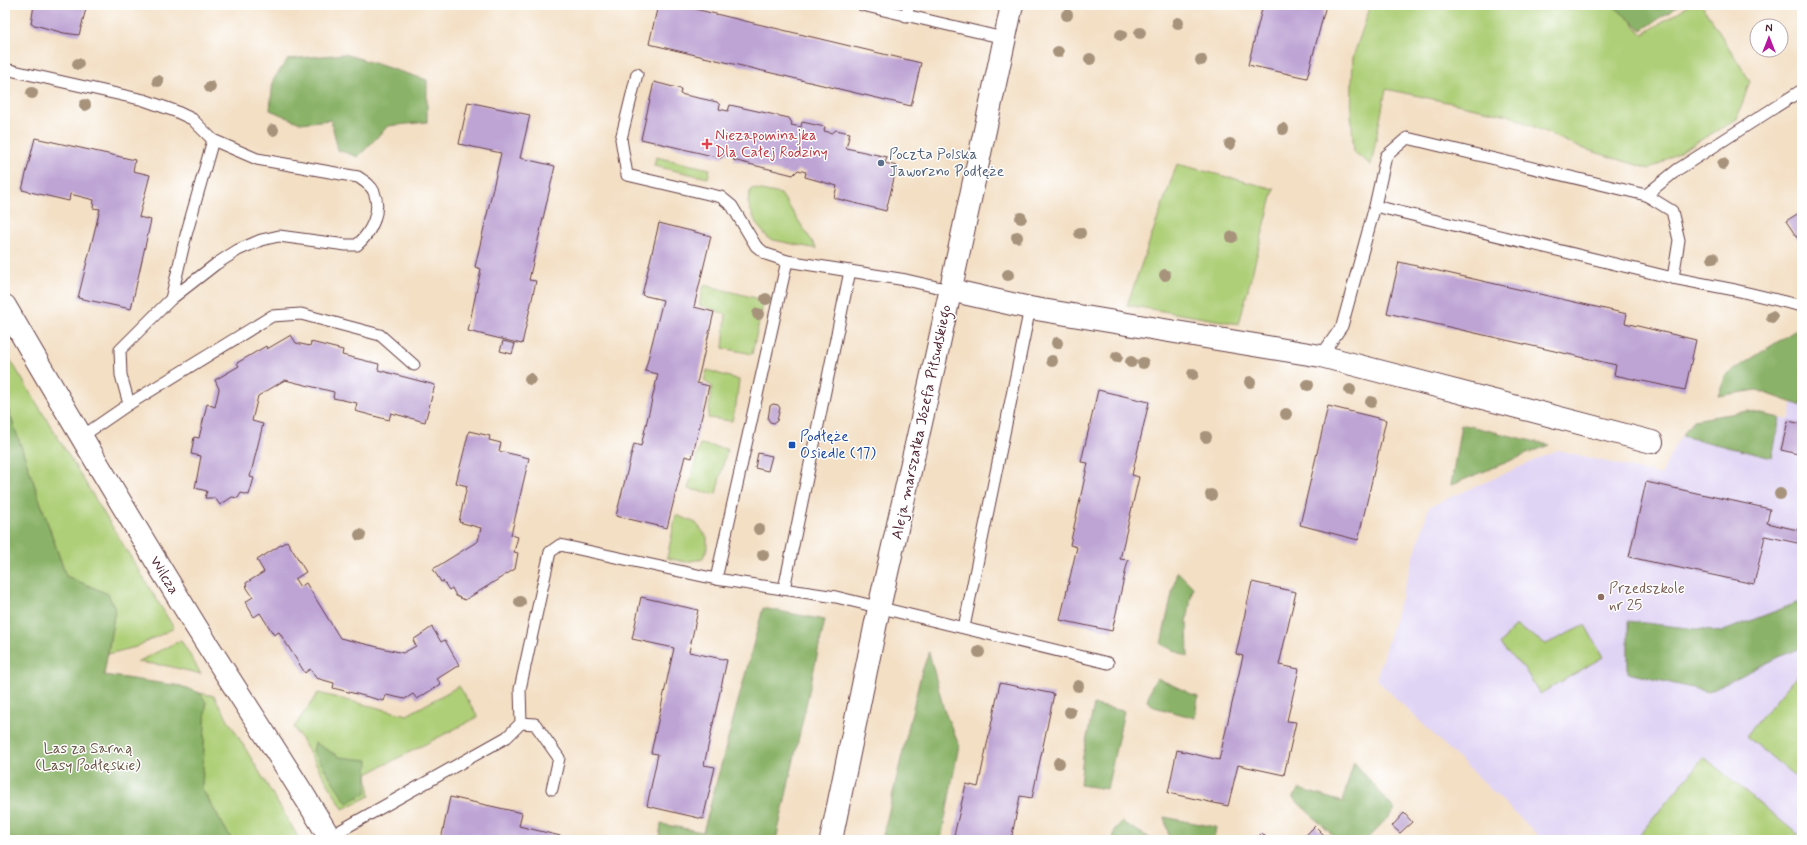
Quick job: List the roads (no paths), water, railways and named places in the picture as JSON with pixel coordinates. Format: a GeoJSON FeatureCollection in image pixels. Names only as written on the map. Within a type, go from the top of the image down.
{"type":"FeatureCollection","features":[{"type":"Feature","properties":{"kind":"street","name":"Aleja marszałka Józefa Piłsudskiego"},"geometry":{"type":"LineString","coordinates":[[831,840],[879,608],[1012,5]]}},
{"type":"Feature","properties":{"kind":"street"},"geometry":{"type":"LineString","coordinates":[[950,290],[1030,308],[1321,356],[1652,442]]}},
{"type":"Feature","properties":{"kind":"street","name":"Wilcza"},"geometry":{"type":"LineString","coordinates":[[5,306],[195,625],[301,790],[330,838]]}},
{"type":"Feature","properties":{"kind":"lane"},"geometry":{"type":"LineString","coordinates":[[862,5],[908,10],[1004,38]]}},
{"type":"Feature","properties":{"kind":"lane"},"geometry":{"type":"LineString","coordinates":[[5,69],[144,100],[192,119],[213,140],[257,159],[358,177],[369,185],[374,192],[376,204],[374,219],[365,238],[357,245],[346,245],[279,236],[261,240],[238,250],[216,264],[171,299],[120,350],[121,375],[129,404]]}},
{"type":"Feature","properties":{"kind":"lane"},"geometry":{"type":"LineString","coordinates":[[637,74],[621,139],[627,175],[721,198],[732,206],[756,246],[766,254],[787,261],[950,290]]}},
{"type":"Feature","properties":{"kind":"lane"},"geometry":{"type":"LineString","coordinates":[[1646,195],[1677,170],[1802,90]]}},
{"type":"Feature","properties":{"kind":"lane"},"geometry":{"type":"LineString","coordinates":[[1321,356],[1342,326],[1375,206],[1386,156],[1407,138],[1646,195],[1672,211],[1679,240],[1673,278]]}},
{"type":"Feature","properties":{"kind":"lane"},"geometry":{"type":"LineString","coordinates":[[171,299],[186,235],[213,140]]}},
{"type":"Feature","properties":{"kind":"lane"},"geometry":{"type":"LineString","coordinates":[[1375,206],[1673,278],[1735,290],[1802,306]]}},
{"type":"Feature","properties":{"kind":"lane"},"geometry":{"type":"LineString","coordinates":[[716,579],[787,261]]}},
{"type":"Feature","properties":{"kind":"lane"},"geometry":{"type":"LineString","coordinates":[[784,589],[850,271]]}},
{"type":"Feature","properties":{"kind":"lane"},"geometry":{"type":"LineString","coordinates":[[964,627],[1030,308]]}},
{"type":"Feature","properties":{"kind":"lane"},"geometry":{"type":"LineString","coordinates":[[82,437],[129,404],[272,316],[301,314],[380,336],[414,365]]}},
{"type":"Feature","properties":{"kind":"lane"},"geometry":{"type":"LineString","coordinates":[[330,838],[507,737],[521,723],[520,689],[523,675],[550,552],[560,545],[716,579],[836,597],[1108,663]]}},
{"type":"Feature","properties":{"kind":"lane"},"geometry":{"type":"LineString","coordinates":[[521,723],[535,724],[559,758],[552,789]]}},
{"type":"Feature","properties":{"kind":"place","name":"Niezapominajka Dla Całej Rodziny"},"geometry":{"type":"Point","coordinates":[707,144]}},
{"type":"Feature","properties":{"kind":"place","name":"Poczta Polska Jaworzno Podłęże"},"geometry":{"type":"Point","coordinates":[881,163]}},
{"type":"Feature","properties":{"kind":"place","name":"Podłęże Osiedle (17)"},"geometry":{"type":"Point","coordinates":[792,445]}},
{"type":"Feature","properties":{"kind":"place","name":"Przedszkole nr 25"},"geometry":{"type":"Point","coordinates":[1601,597]}},
{"type":"Feature","properties":{"kind":"park label","name":"Las za Sarną (Lasy Podłęskie)"},"geometry":{"type":"Point","coordinates":[88,756]}}]}
